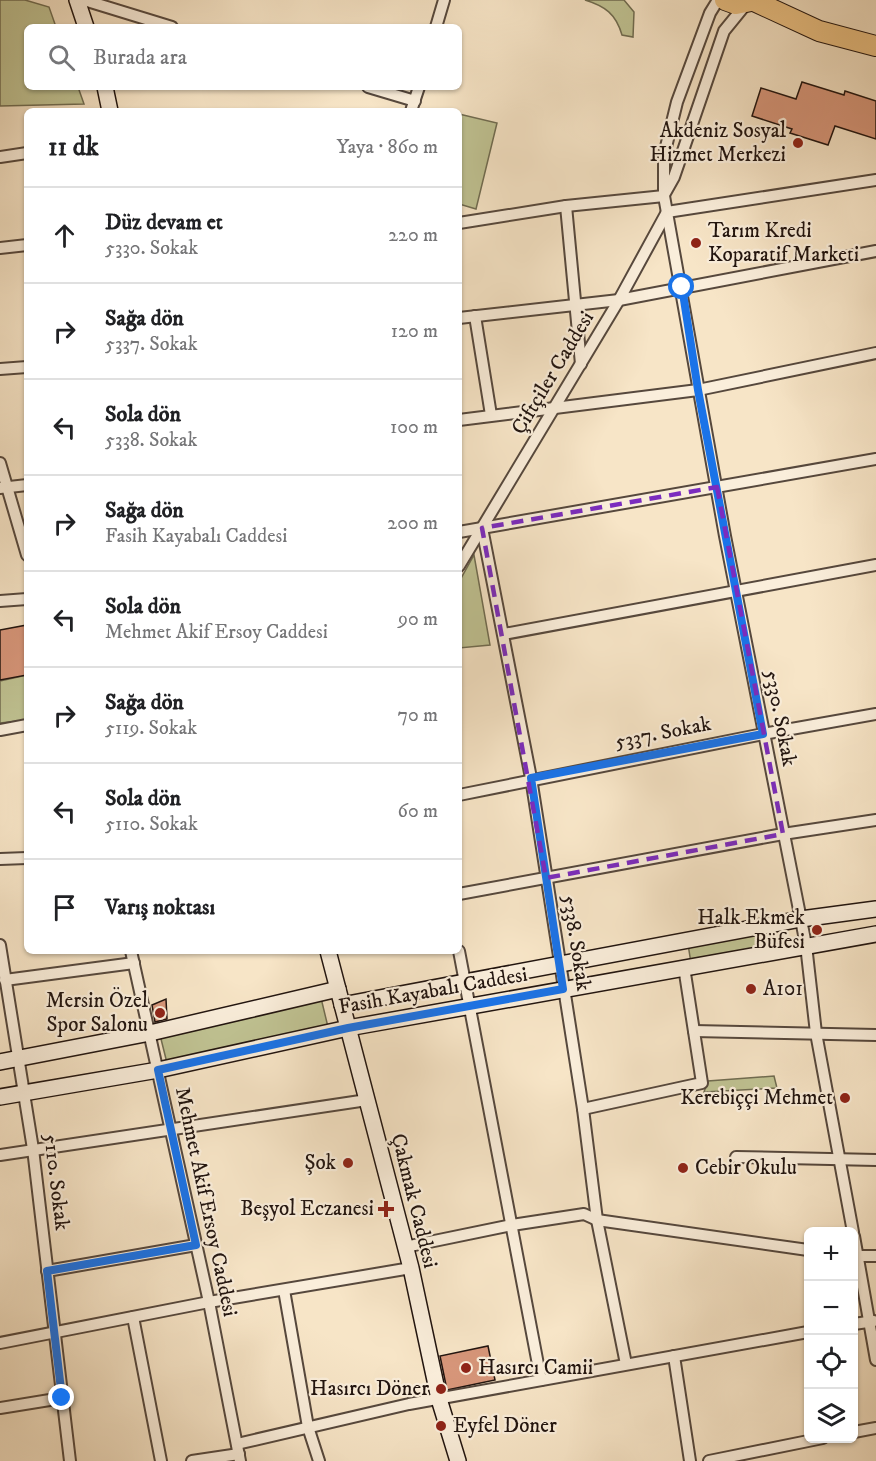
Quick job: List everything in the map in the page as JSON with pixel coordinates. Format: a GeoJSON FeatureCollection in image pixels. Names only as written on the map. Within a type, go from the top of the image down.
{"type":"FeatureCollection","features":[{"type":"Feature","properties":{"kind":"highway"},"geometry":{"type":"LineString","coordinates":[[725,0],[752,2],[819,31],[876,46]]}},
{"type":"Feature","properties":{"kind":"street"},"geometry":{"type":"LineString","coordinates":[[77,0],[85,24]]}},
{"type":"Feature","properties":{"kind":"street"},"geometry":{"type":"LineString","coordinates":[[84,0],[162,24]]}},
{"type":"Feature","properties":{"kind":"street"},"geometry":{"type":"LineString","coordinates":[[437,24],[444,0]]}},
{"type":"Feature","properties":{"kind":"street"},"geometry":{"type":"LineString","coordinates":[[718,0],[710,13],[677,102],[664,155],[664,196],[668,212],[876,180]]}},
{"type":"Feature","properties":{"kind":"street"},"geometry":{"type":"LineString","coordinates":[[664,196],[674,177],[724,32],[752,2]]}},
{"type":"Feature","properties":{"kind":"street"},"geometry":{"type":"LineString","coordinates":[[106,90],[109,108]]}},
{"type":"Feature","properties":{"kind":"street"},"geometry":{"type":"LineString","coordinates":[[375,90],[413,106],[418,90]]}},
{"type":"Feature","properties":{"kind":"street"},"geometry":{"type":"LineString","coordinates":[[0,157],[24,153]]}},
{"type":"Feature","properties":{"kind":"street"},"geometry":{"type":"LineString","coordinates":[[462,223],[566,206],[664,196]]}},
{"type":"Feature","properties":{"kind":"street"},"geometry":{"type":"LineString","coordinates":[[566,206],[581,364]]}},
{"type":"Feature","properties":{"kind":"street","name":"5330. Sokak"},"geometry":{"type":"LineString","coordinates":[[668,212],[698,390],[763,734],[806,945],[816,1033],[852,1227]]}},
{"type":"Feature","properties":{"kind":"street","name":"Çiftçiler Caddesi"},"geometry":{"type":"LineString","coordinates":[[462,561],[555,409],[668,212]]}},
{"type":"Feature","properties":{"kind":"street"},"geometry":{"type":"LineString","coordinates":[[0,248],[24,245]]}},
{"type":"Feature","properties":{"kind":"street"},"geometry":{"type":"LineString","coordinates":[[462,318],[619,300],[876,251]]}},
{"type":"Feature","properties":{"kind":"street"},"geometry":{"type":"LineString","coordinates":[[475,316],[491,416]]}},
{"type":"Feature","properties":{"kind":"street"},"geometry":{"type":"LineString","coordinates":[[462,420],[698,390],[876,353]]}},
{"type":"Feature","properties":{"kind":"street"},"geometry":{"type":"LineString","coordinates":[[0,369],[24,368]]}},
{"type":"Feature","properties":{"kind":"street"},"geometry":{"type":"LineString","coordinates":[[462,531],[876,459]]}},
{"type":"Feature","properties":{"kind":"street"},"geometry":{"type":"LineString","coordinates":[[0,463],[4,488],[24,546]]}},
{"type":"Feature","properties":{"kind":"street"},"geometry":{"type":"LineString","coordinates":[[4,488],[24,485]]}},
{"type":"Feature","properties":{"kind":"street","name":"5338. Sokak"},"geometry":{"type":"LineString","coordinates":[[482,528],[531,778],[583,1110],[597,1221],[626,1364]]}},
{"type":"Feature","properties":{"kind":"street"},"geometry":{"type":"LineString","coordinates":[[504,634],[876,565]]}},
{"type":"Feature","properties":{"kind":"street"},"geometry":{"type":"LineString","coordinates":[[0,601],[24,599]]}},
{"type":"Feature","properties":{"kind":"street","name":"5337. Sokak"},"geometry":{"type":"LineString","coordinates":[[462,794],[531,778],[876,714]]}},
{"type":"Feature","properties":{"kind":"street"},"geometry":{"type":"LineString","coordinates":[[0,730],[24,726]]}},
{"type":"Feature","properties":{"kind":"street"},"geometry":{"type":"LineString","coordinates":[[462,893],[783,834],[876,820]]}},
{"type":"Feature","properties":{"kind":"street"},"geometry":{"type":"LineString","coordinates":[[0,859],[24,858]]}},
{"type":"Feature","properties":{"kind":"street","name":"Fasih Kayabalı Caddesi"},"geometry":{"type":"LineString","coordinates":[[342,1005],[801,919],[876,909]]}},
{"type":"Feature","properties":{"kind":"street","name":"Fasih Kayabalı Caddesi"},"geometry":{"type":"LineString","coordinates":[[0,1097],[158,1070],[348,1028],[470,1005],[876,934]]}},
{"type":"Feature","properties":{"kind":"street","name":"5110. Sokak"},"geometry":{"type":"LineString","coordinates":[[0,945],[16,1059],[33,1149],[70,1461]]}},
{"type":"Feature","properties":{"kind":"street","name":"Mehmet Akif Ersoy Caddesi"},"geometry":{"type":"LineString","coordinates":[[132,954],[209,1302],[239,1453]]}},
{"type":"Feature","properties":{"kind":"street","name":"Çakmak Caddesi"},"geometry":{"type":"LineString","coordinates":[[329,954],[411,1268],[439,1399],[458,1461]]}},
{"type":"Feature","properties":{"kind":"street"},"geometry":{"type":"LineString","coordinates":[[459,954],[541,1380]]}},
{"type":"Feature","properties":{"kind":"street"},"geometry":{"type":"LineString","coordinates":[[5,980],[134,963]]}},
{"type":"Feature","properties":{"kind":"street"},"geometry":{"type":"LineString","coordinates":[[583,1110],[702,1083],[684,967]]}},
{"type":"Feature","properties":{"kind":"street","name":"Fasih Kayabalı Caddesi"},"geometry":{"type":"LineString","coordinates":[[0,1062],[150,1033],[338,989]]}},
{"type":"Feature","properties":{"kind":"street"},"geometry":{"type":"LineString","coordinates":[[694,1031],[876,1035]]}},
{"type":"Feature","properties":{"kind":"street"},"geometry":{"type":"LineString","coordinates":[[0,1155],[367,1100]]}},
{"type":"Feature","properties":{"kind":"street"},"geometry":{"type":"LineString","coordinates":[[736,1157],[876,1160]]}},
{"type":"Feature","properties":{"kind":"street"},"geometry":{"type":"LineString","coordinates":[[405,1247],[512,1225],[584,1214],[597,1221],[804,1249]]}},
{"type":"Feature","properties":{"kind":"street"},"geometry":{"type":"LineString","coordinates":[[47,1271],[196,1245]]}},
{"type":"Feature","properties":{"kind":"street"},"geometry":{"type":"LineString","coordinates":[[858,1257],[876,1256]]}},
{"type":"Feature","properties":{"kind":"street"},"geometry":{"type":"LineString","coordinates":[[0,1343],[209,1302],[411,1268]]}},
{"type":"Feature","properties":{"kind":"street"},"geometry":{"type":"LineString","coordinates":[[858,1268],[872,1321],[876,1360]]}},
{"type":"Feature","properties":{"kind":"street"},"geometry":{"type":"LineString","coordinates":[[284,1290],[308,1427],[319,1461]]}},
{"type":"Feature","properties":{"kind":"street"},"geometry":{"type":"LineString","coordinates":[[133,1317],[162,1461]]}},
{"type":"Feature","properties":{"kind":"street"},"geometry":{"type":"LineString","coordinates":[[192,1461],[239,1453],[308,1427],[439,1399],[804,1333]]}},
{"type":"Feature","properties":{"kind":"street"},"geometry":{"type":"LineString","coordinates":[[674,1356],[690,1461]]}},
{"type":"Feature","properties":{"kind":"street"},"geometry":{"type":"LineString","coordinates":[[0,1408],[62,1398]]}},
{"type":"Feature","properties":{"kind":"street"},"geometry":{"type":"LineString","coordinates":[[858,1431],[876,1428]]}},
{"type":"Feature","properties":{"kind":"street"},"geometry":{"type":"LineString","coordinates":[[709,1461],[804,1442]]}},
{"type":"Feature","properties":{"kind":"highlighted area"},"geometry":{"type":"Polygon","coordinates":[[[717,487],[783,834],[546,878],[482,528],[717,487]]]}},
{"type":"Feature","properties":{"kind":"green space"},"geometry":{"type":"Polygon","coordinates":[[[0,0],[25,0],[49,7],[55,24],[24,24],[24,90],[79,90],[84,104],[0,106],[0,0]]]}},
{"type":"Feature","properties":{"kind":"green space"},"geometry":{"type":"Polygon","coordinates":[[[585,0],[624,0],[634,12],[633,37],[622,35],[609,12],[585,0]]]}},
{"type":"Feature","properties":{"kind":"green space"},"geometry":{"type":"Polygon","coordinates":[[[462,115],[497,123],[476,209],[462,205],[462,115]]]}},
{"type":"Feature","properties":{"kind":"green space"},"geometry":{"type":"Polygon","coordinates":[[[474,555],[490,645],[462,648],[462,577],[474,555]]]}},
{"type":"Feature","properties":{"kind":"green space"},"geometry":{"type":"Polygon","coordinates":[[[24,676],[24,720],[0,723],[0,681],[24,676]]]}},
{"type":"Feature","properties":{"kind":"green space"},"geometry":{"type":"Polygon","coordinates":[[[768,930],[771,948],[691,963],[688,944],[768,930]]]}},
{"type":"Feature","properties":{"kind":"green space"},"geometry":{"type":"Polygon","coordinates":[[[321,998],[328,1027],[167,1063],[160,1035],[321,998]]]}},
{"type":"Feature","properties":{"kind":"green space"},"geometry":{"type":"Polygon","coordinates":[[[774,1076],[777,1088],[704,1092],[708,1081],[774,1076]]]}},
{"type":"Feature","properties":{"kind":"building"},"geometry":{"type":"Polygon","coordinates":[[[802,82],[844,95],[845,91],[876,101],[876,139],[835,126],[828,145],[790,133],[792,129],[752,116],[761,88],[796,99],[802,82]]]}},
{"type":"Feature","properties":{"kind":"building"},"geometry":{"type":"Polygon","coordinates":[[[24,626],[24,676],[0,680],[0,630],[24,626]]]}},
{"type":"Feature","properties":{"kind":"building","name":"Mersin Özel Spor Salonu"},"geometry":{"type":"Polygon","coordinates":[[[166,999],[167,1019],[155,1022],[152,1005],[166,999]]]}},
{"type":"Feature","properties":{"kind":"building","name":"Hasırcı Camii"},"geometry":{"type":"Polygon","coordinates":[[[488,1346],[495,1380],[447,1390],[440,1356],[488,1346]]]}},
{"type":"Feature","properties":{"kind":"place","name":"Akdeniz Sosyal Hizmet Merkezi"},"geometry":{"type":"Point","coordinates":[798,143]}},
{"type":"Feature","properties":{"kind":"place","name":"Tarım Kredi Koparatif Marketi"},"geometry":{"type":"Point","coordinates":[696,243]}},
{"type":"Feature","properties":{"kind":"place","name":"Halk Ekmek Büfesi"},"geometry":{"type":"Point","coordinates":[817,930]}},
{"type":"Feature","properties":{"kind":"place","name":"A101"},"geometry":{"type":"Point","coordinates":[751,989]}},
{"type":"Feature","properties":{"kind":"place","name":"Mersin Özel Spor Salonu"},"geometry":{"type":"Point","coordinates":[160,1013]}},
{"type":"Feature","properties":{"kind":"place","name":"Kerebiççi Mehmet"},"geometry":{"type":"Point","coordinates":[845,1098]}},
{"type":"Feature","properties":{"kind":"place","name":"Şok"},"geometry":{"type":"Point","coordinates":[348,1163]}},
{"type":"Feature","properties":{"kind":"place","name":"Cebir Okulu"},"geometry":{"type":"Point","coordinates":[683,1168]}},
{"type":"Feature","properties":{"kind":"place","name":"Beşyol Eczanesi"},"geometry":{"type":"Point","coordinates":[386,1209]}},
{"type":"Feature","properties":{"kind":"place","name":"Hasırcı Camii"},"geometry":{"type":"Point","coordinates":[466,1368]}},
{"type":"Feature","properties":{"kind":"place","name":"Hasırcı Döner"},"geometry":{"type":"Point","coordinates":[441,1389]}},
{"type":"Feature","properties":{"kind":"place","name":"Eyfel Döner"},"geometry":{"type":"Point","coordinates":[441,1426]}},
{"type":"Feature","properties":{"kind":"route"},"geometry":{"type":"LineString","coordinates":[[62,1398],[47,1271],[196,1245],[158,1070],[348,1028],[563,989],[531,778],[763,734],[698,390],[682,287]]}}]}
